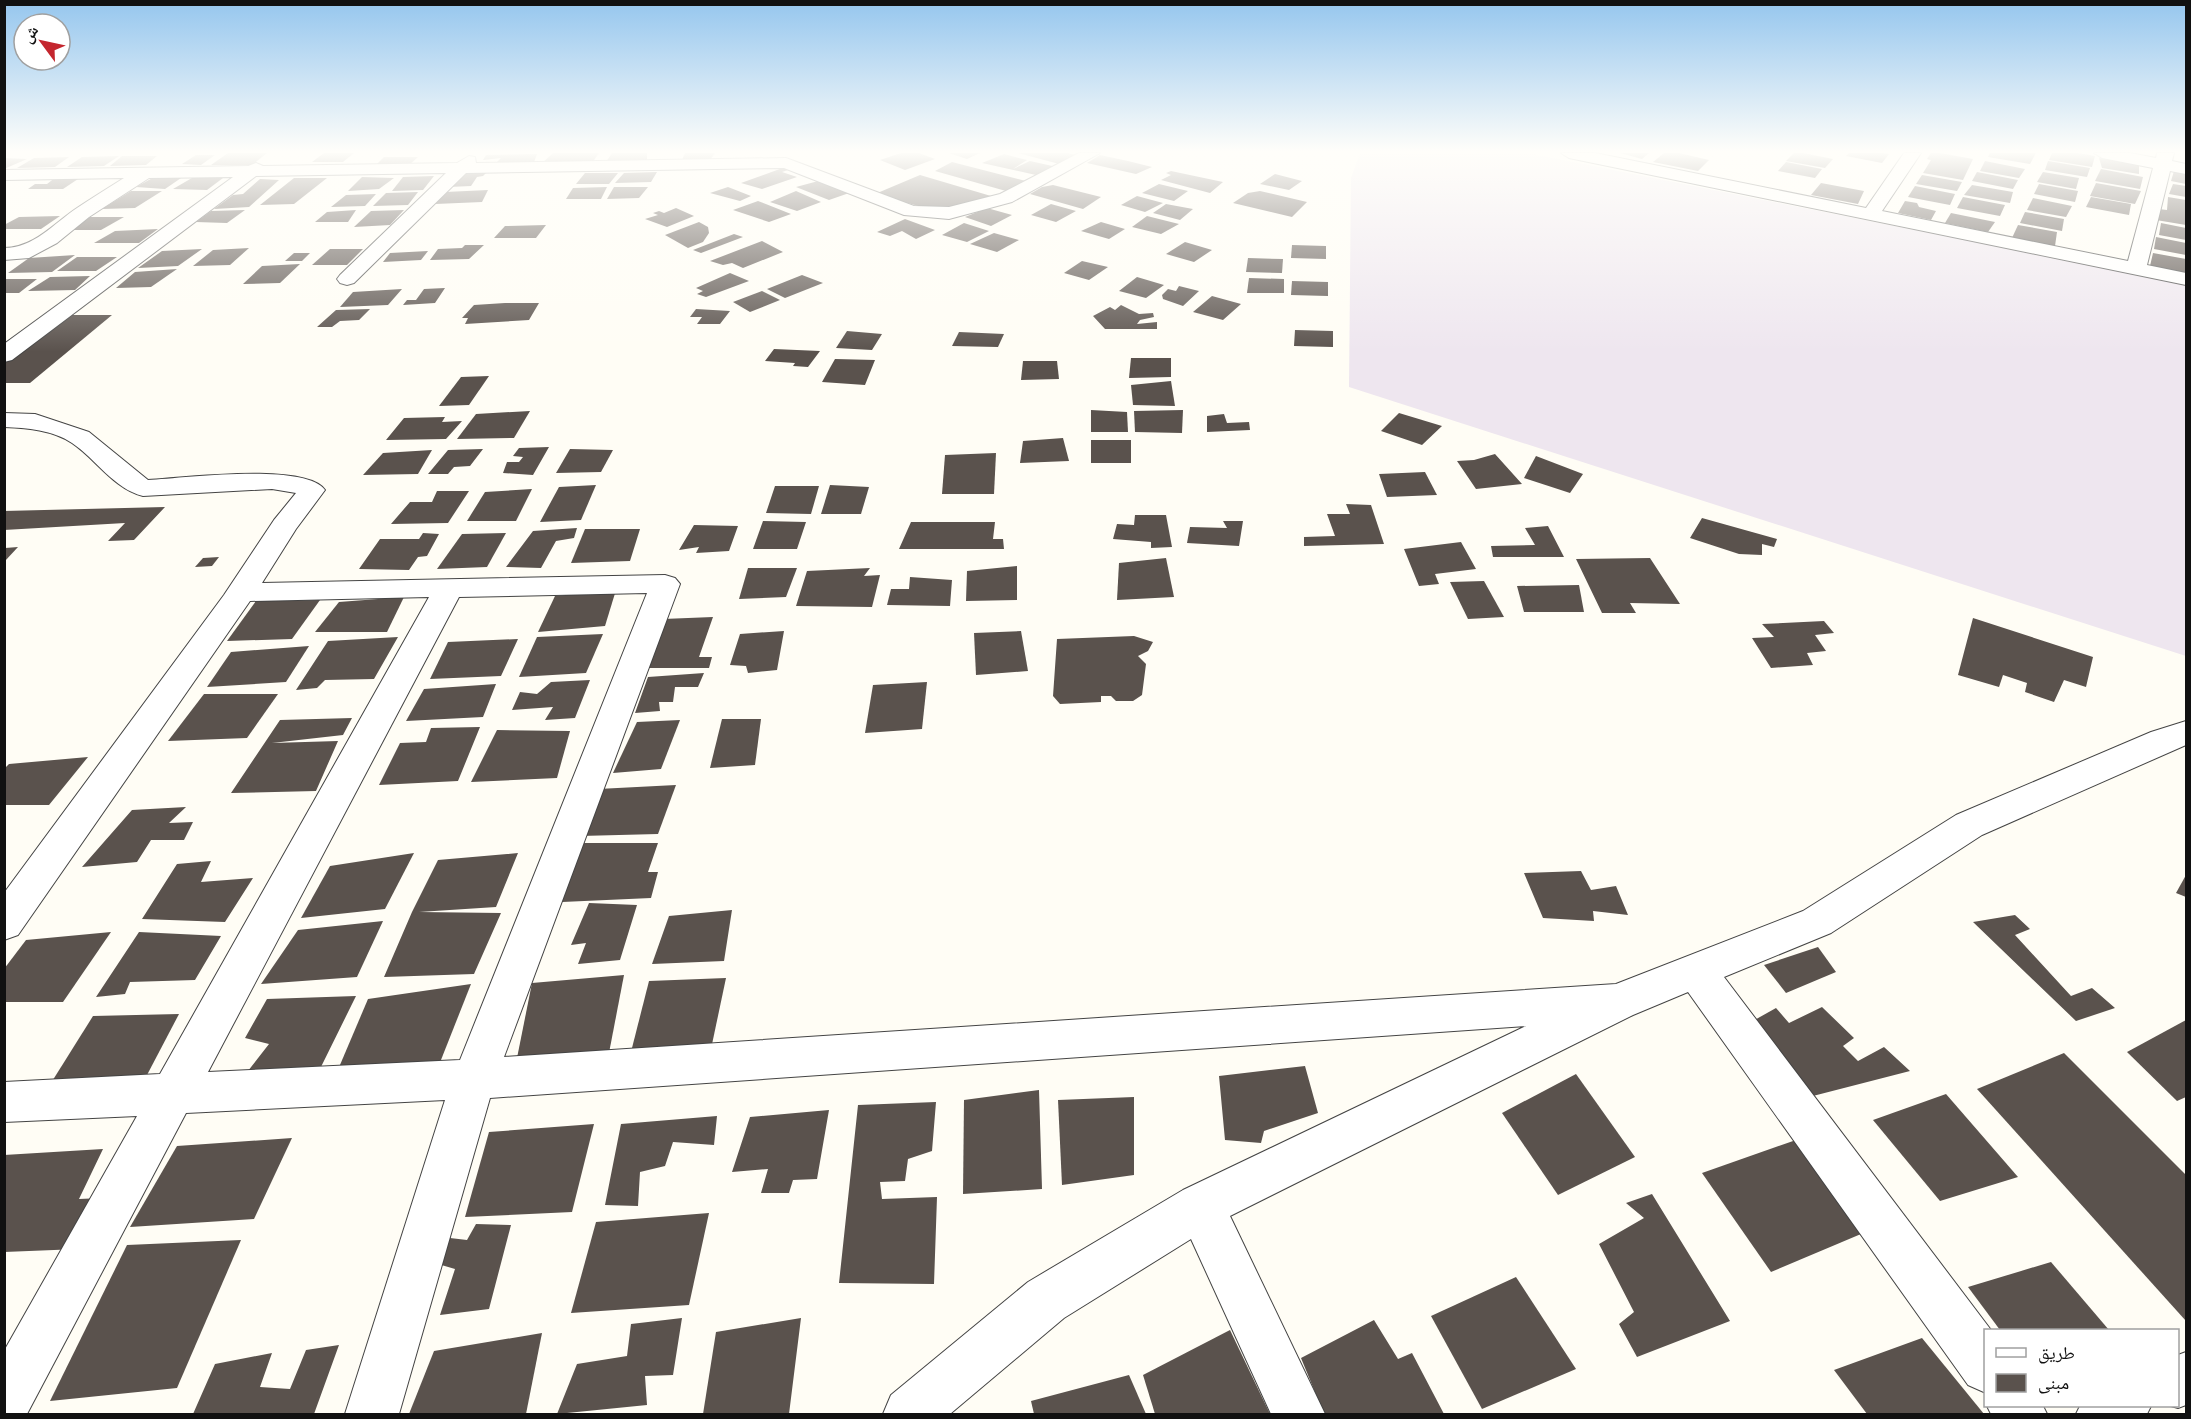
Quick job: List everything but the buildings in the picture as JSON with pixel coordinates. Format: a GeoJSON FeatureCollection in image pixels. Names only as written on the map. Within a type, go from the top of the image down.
{"type":"FeatureCollection","features":[{"type":"Feature","properties":{"kind":"street"},"geometry":{"type":"LineString","coordinates":[[4,255],[22,254],[50,239],[74,219]]}},
{"type":"Feature","properties":{"kind":"street"},"geometry":{"type":"LineString","coordinates":[[4,355],[187,219]]}},
{"type":"Feature","properties":{"kind":"street"},"geometry":{"type":"LineString","coordinates":[[347,279],[409,219]]}},
{"type":"Feature","properties":{"kind":"street"},"geometry":{"type":"LineString","coordinates":[[1896,219],[2187,279]]}},
{"type":"Feature","properties":{"kind":"street"},"geometry":{"type":"LineString","coordinates":[[2136,269],[2149,219]]}},
{"type":"Feature","properties":{"kind":"street"},"geometry":{"type":"LineString","coordinates":[[4,420],[36,421],[80,437],[124,475],[143,488],[272,481],[294,483],[312,490],[284,526],[240,592],[4,924]]}},
{"type":"Feature","properties":{"kind":"street"},"geometry":{"type":"LineString","coordinates":[[240,592],[665,584],[474,1079],[372,1414]]}},
{"type":"Feature","properties":{"kind":"street"},"geometry":{"type":"LineString","coordinates":[[4,1404],[449,588]]}},
{"type":"Feature","properties":{"kind":"street"},"geometry":{"type":"LineString","coordinates":[[910,1414],[1046,1300],[1200,1206],[1617,1002],[1817,922],[1969,825],[2179,740]]}},
{"type":"Feature","properties":{"kind":"street"},"geometry":{"type":"LineString","coordinates":[[1695,970],[1984,1364]]}},
{"type":"Feature","properties":{"kind":"street"},"geometry":{"type":"LineString","coordinates":[[4,1102],[474,1079],[1617,1002]]}},
{"type":"Feature","properties":{"kind":"street"},"geometry":{"type":"LineString","coordinates":[[1200,1206],[1298,1414]]}},
{"type":"Feature","properties":{"kind":"street"},"geometry":{"type":"LineString","coordinates":[[2103,1414],[2121,1407]]}},
{"type":"Feature","properties":{"kind":"shaded area"},"geometry":{"type":"Polygon","coordinates":[[[1351,219],[1861,219],[2186,284],[2186,656],[1349,387],[1351,219]]]}}]}
